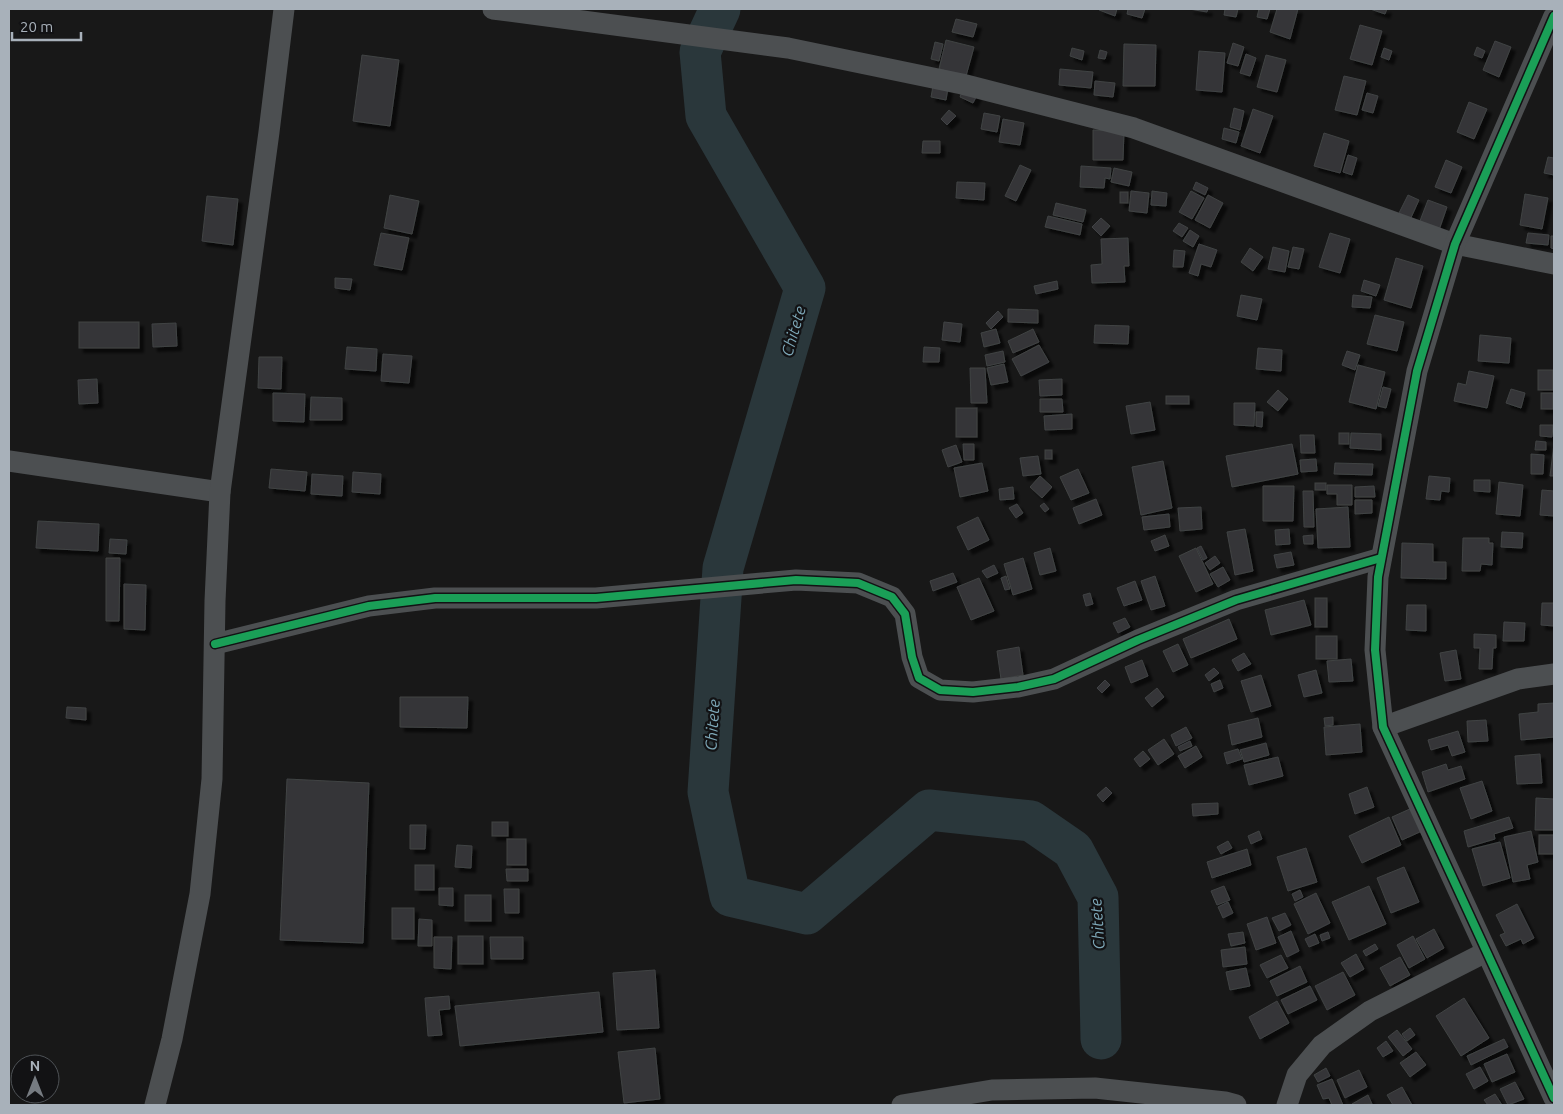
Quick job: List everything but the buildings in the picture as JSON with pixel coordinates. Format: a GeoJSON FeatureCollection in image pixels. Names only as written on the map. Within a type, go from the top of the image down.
{"type":"FeatureCollection","features":[{"type":"Feature","properties":{"kind":"street"},"geometry":{"type":"LineString","coordinates":[[155,1105],[172,1039],[200,894],[212,779],[220,492],[284,9]]}},
{"type":"Feature","properties":{"kind":"street"},"geometry":{"type":"LineString","coordinates":[[493,9],[788,48],[962,84],[1134,128],[1455,244],[1554,264]]}},
{"type":"Feature","properties":{"kind":"street"},"geometry":{"type":"LineString","coordinates":[[1554,16],[1455,244],[1417,371],[1378,577],[1375,650],[1383,727],[1554,1098]]}},
{"type":"Feature","properties":{"kind":"street"},"geometry":{"type":"LineString","coordinates":[[9,461],[220,492]]}},
{"type":"Feature","properties":{"kind":"street"},"geometry":{"type":"LineString","coordinates":[[215,644],[369,606],[435,598],[596,598],[796,580],[858,583],[892,597],[905,614],[912,656],[919,678],[940,690],[974,692],[1018,687],[1054,679],[1138,640],[1236,600],[1381,558]]}},
{"type":"Feature","properties":{"kind":"street"},"geometry":{"type":"LineString","coordinates":[[1383,727],[1518,679],[1554,674]]}},
{"type":"Feature","properties":{"kind":"street"},"geometry":{"type":"LineString","coordinates":[[1287,1105],[1297,1075],[1322,1045],[1370,1011],[1486,952]]}},
{"type":"Feature","properties":{"kind":"street"},"geometry":{"type":"LineString","coordinates":[[908,1105],[992,1090],[1095,1088],[1226,1102],[1236,1105]]}},
{"type":"Feature","properties":{"kind":"waterway","name":"Chitete"},"geometry":{"type":"LineString","coordinates":[[720,9],[700,52],[706,116],[805,288],[723,568],[708,792],[730,896],[807,914],[929,810],[1031,821],[1073,850],[1098,897],[1101,1039]]}},
{"type":"Feature","properties":{"kind":"cycle path"},"geometry":{"type":"LineString","coordinates":[[1554,16],[1455,244],[1417,371],[1378,577],[1375,650],[1383,727],[1554,1098]]}},
{"type":"Feature","properties":{"kind":"cycle path"},"geometry":{"type":"LineString","coordinates":[[215,644],[369,606],[435,598],[596,598],[796,580],[858,583],[892,597],[905,614],[912,657],[919,678],[940,690],[973,692],[1018,687],[1054,679],[1138,640],[1236,600],[1381,558]]}}]}
